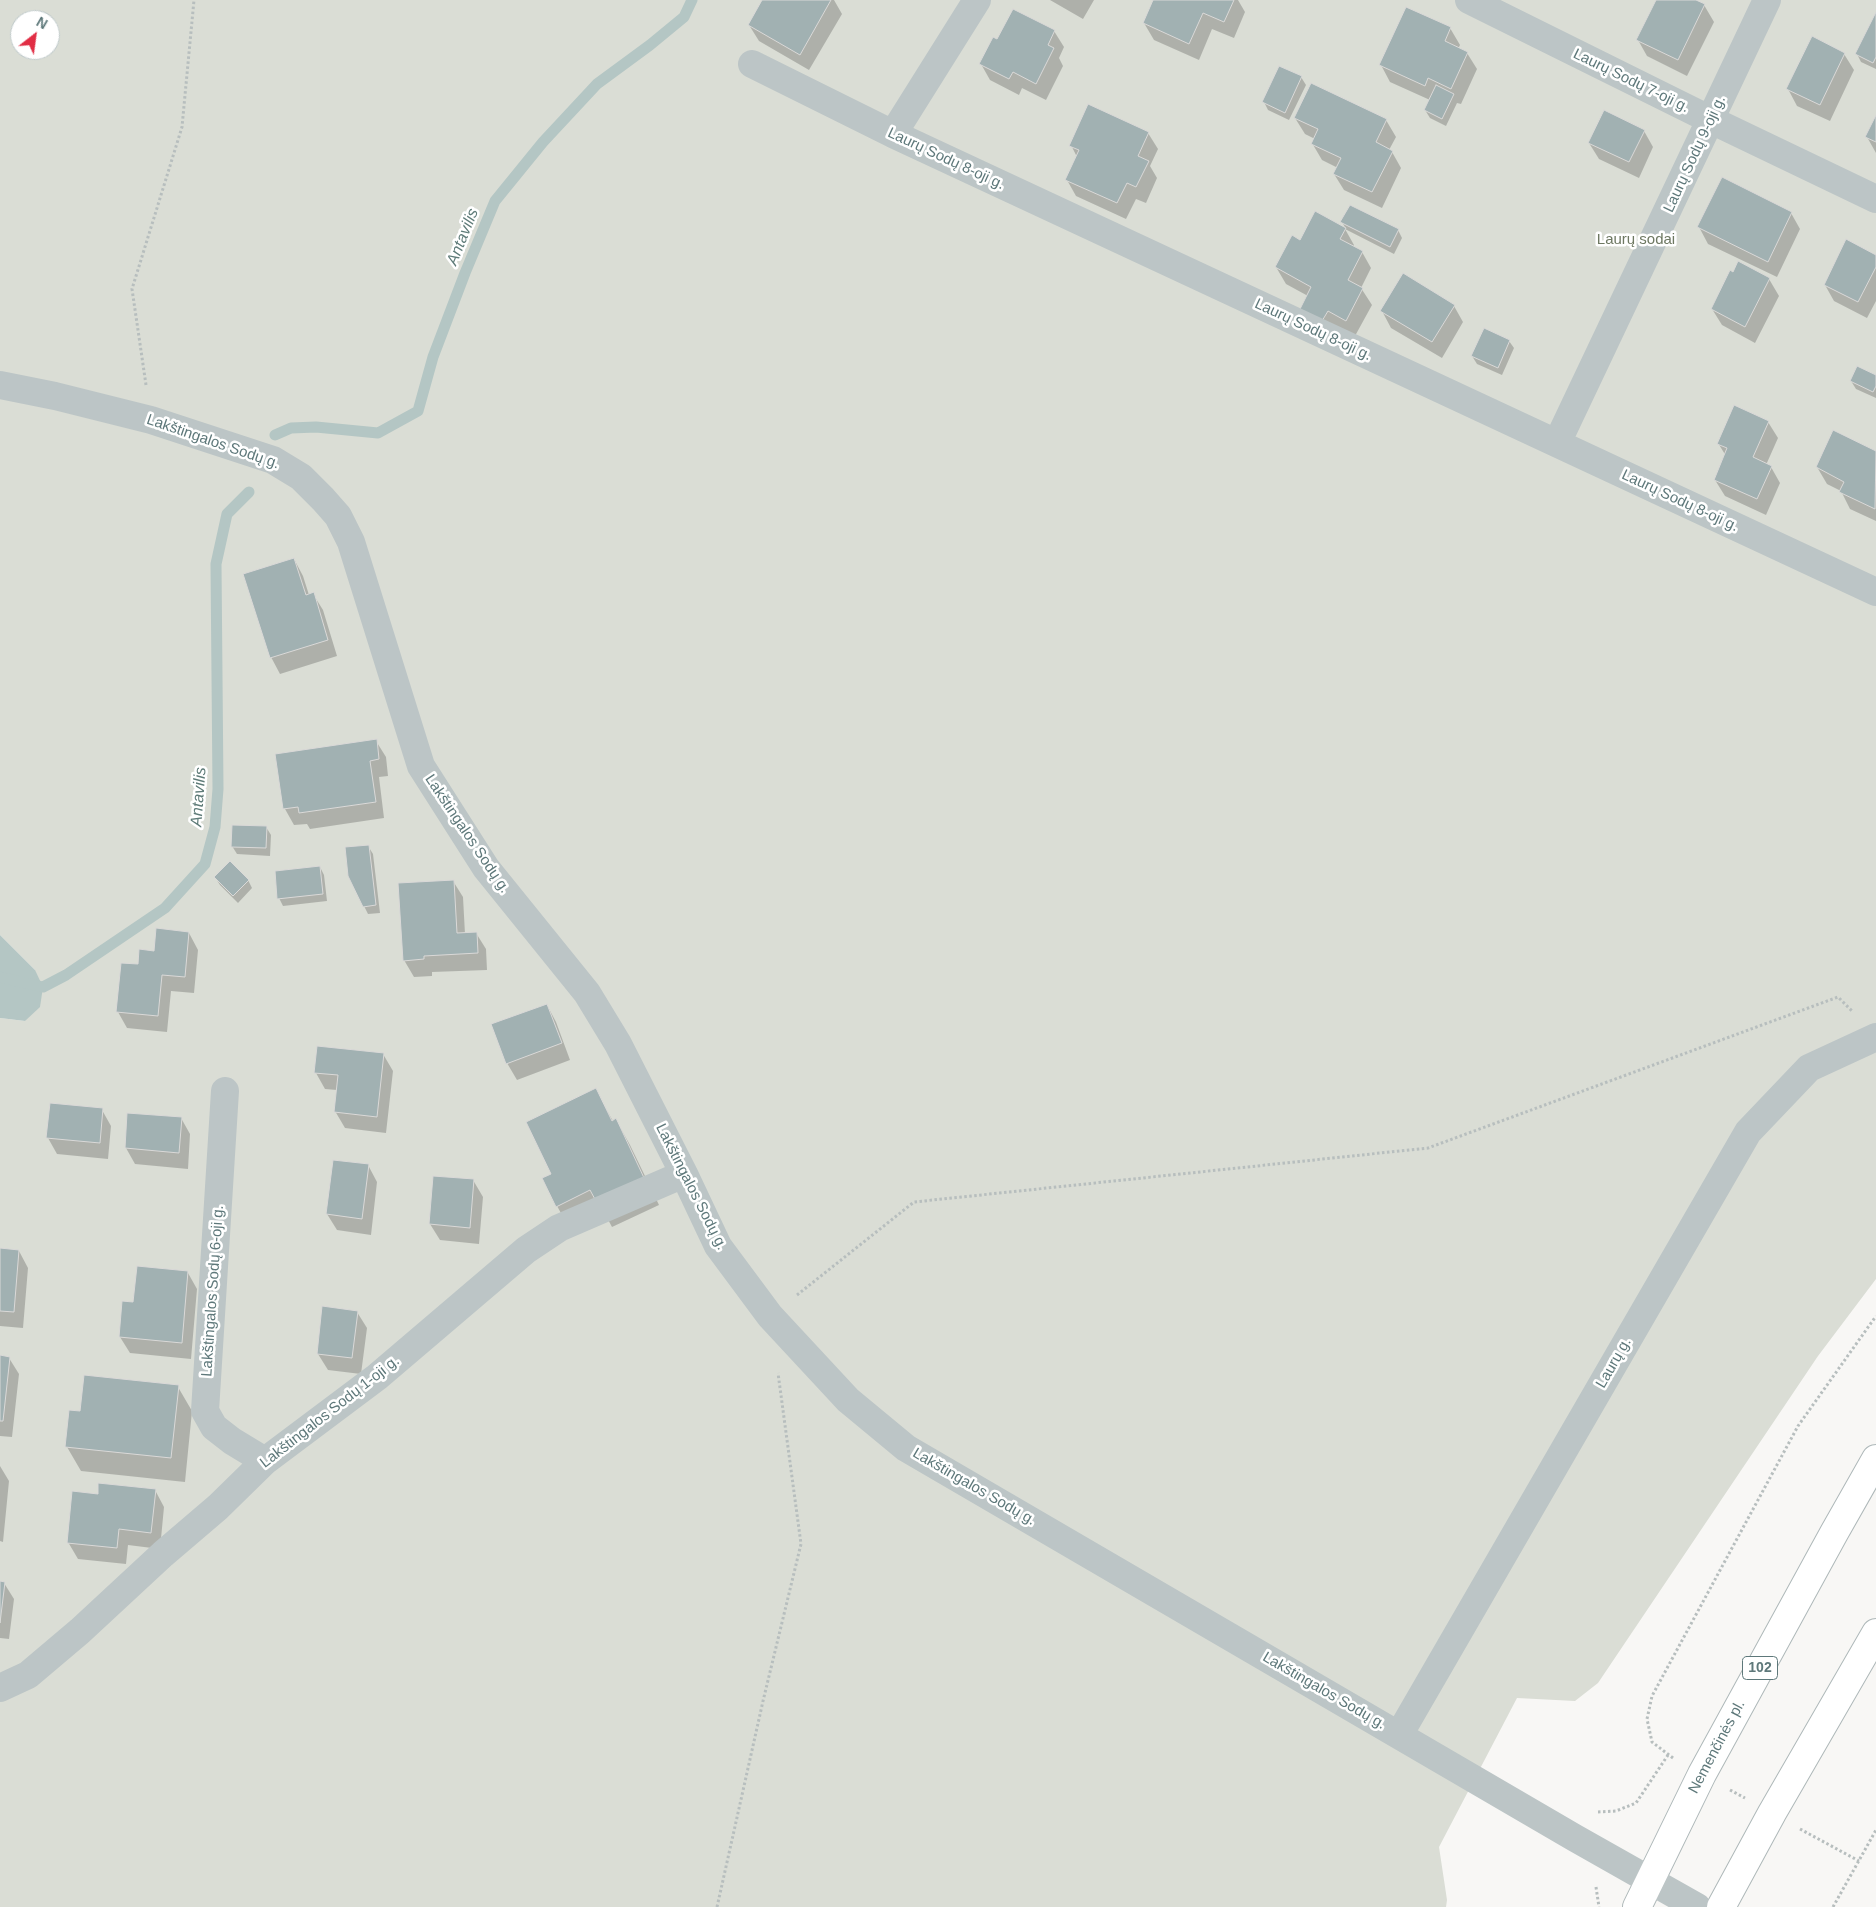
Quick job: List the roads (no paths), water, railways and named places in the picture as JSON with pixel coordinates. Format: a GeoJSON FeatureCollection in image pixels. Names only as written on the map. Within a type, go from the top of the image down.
{"type":"FeatureCollection","features":[{"type":"Feature","properties":{"kind":"main road","name":"Nemenčinės pl."},"geometry":{"type":"LineString","coordinates":[[1637,1907],[1707,1766],[1876,1459]]}},
{"type":"Feature","properties":{"kind":"main road"},"geometry":{"type":"LineString","coordinates":[[1721,1907],[1772,1813],[1876,1632]]}},
{"type":"Feature","properties":{"kind":"street"},"geometry":{"type":"LineString","coordinates":[[893,134],[976,0]]}},
{"type":"Feature","properties":{"kind":"street","name":"Laurų Sodų 7-oji g."},"geometry":{"type":"LineString","coordinates":[[1469,0],[1876,200]]}},
{"type":"Feature","properties":{"kind":"street","name":"Laurų Sodų 9-oji g."},"geometry":{"type":"LineString","coordinates":[[1557,443],[1767,0]]}},
{"type":"Feature","properties":{"kind":"street","name":"Laurų Sodų 8-oji g."},"geometry":{"type":"LineString","coordinates":[[752,64],[893,134],[1876,592]]}},
{"type":"Feature","properties":{"kind":"street","name":"Lakštingalos Sodų g."},"geometry":{"type":"LineString","coordinates":[[0,384],[151,420],[272,460],[301,477],[338,516],[351,542],[421,766],[486,868],[587,993],[618,1044],[718,1246],[770,1316],[848,1400],[906,1448],[1697,1907]]}},
{"type":"Feature","properties":{"kind":"street","name":"Laurų g."},"geometry":{"type":"LineString","coordinates":[[1399,1735],[1748,1132],[1809,1068],[1876,1037]]}},
{"type":"Feature","properties":{"kind":"street","name":"Lakštingalos Sodų 6-oji g."},"geometry":{"type":"LineString","coordinates":[[225,1090],[205,1411],[214,1426],[232,1441],[265,1461]]}},
{"type":"Feature","properties":{"kind":"street","name":"Lakštingalos Sodų 1-oji g."},"geometry":{"type":"LineString","coordinates":[[0,1688],[28,1675],[218,1507],[265,1461],[377,1377],[526,1250],[559,1228],[684,1174]]}},
{"type":"Feature","properties":{"kind":"waterway","name":"Antavilis"},"geometry":{"type":"LineString","coordinates":[[275,435],[291,428],[316,427],[378,433],[418,411],[433,357],[495,201],[543,142],[597,84],[684,17],[692,0]]}},
{"type":"Feature","properties":{"kind":"waterway","name":"Antavilis"},"geometry":{"type":"LineString","coordinates":[[0,977],[43,987],[66,975],[165,908],[205,864],[215,827],[218,789],[216,564],[227,514],[249,492]]}},
{"type":"Feature","properties":{"kind":"park label","name":"Laurų sodai"},"geometry":{"type":"Point","coordinates":[1636,240]}}]}
